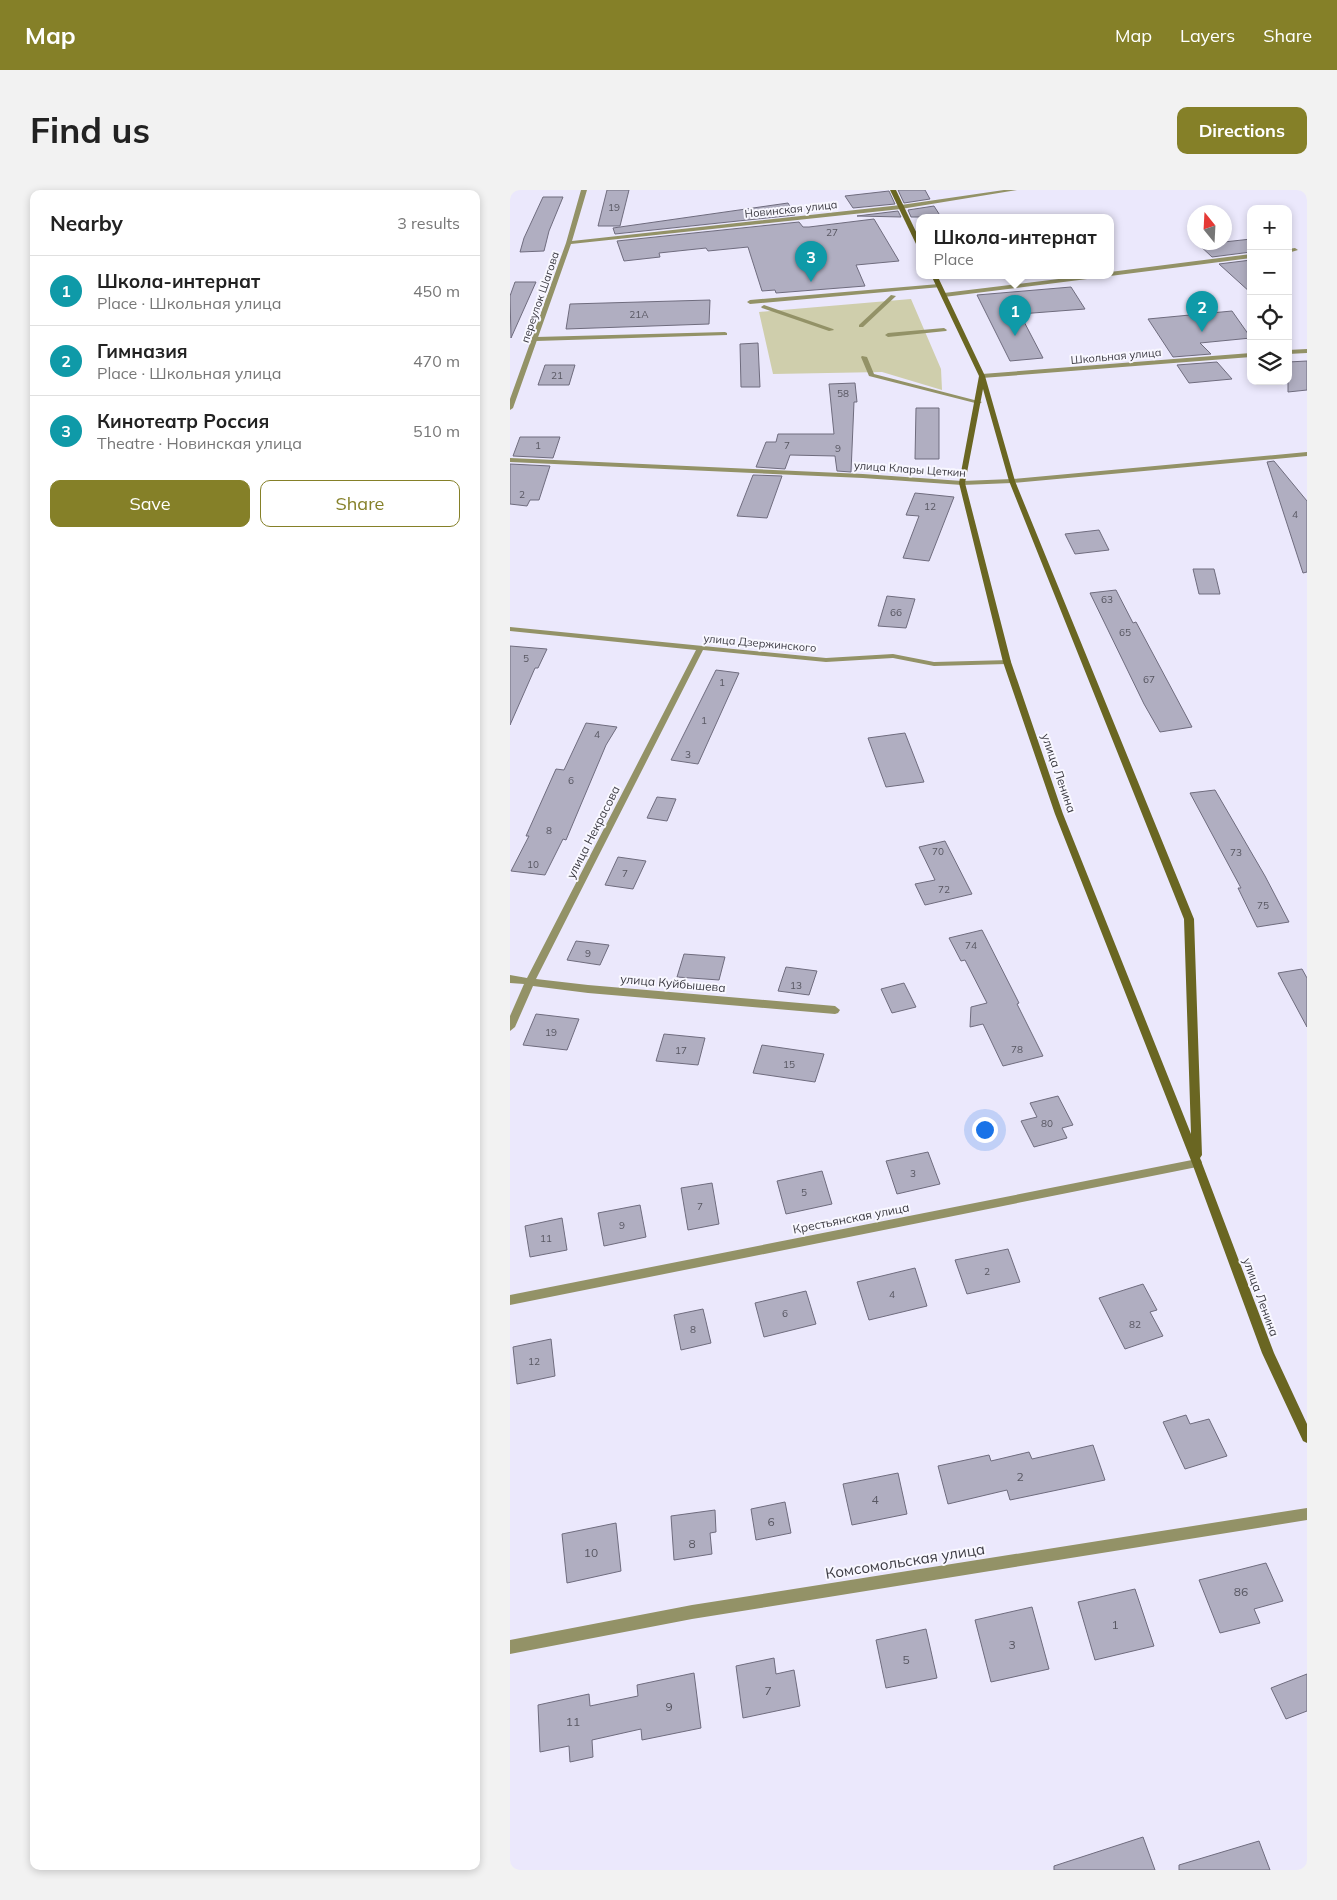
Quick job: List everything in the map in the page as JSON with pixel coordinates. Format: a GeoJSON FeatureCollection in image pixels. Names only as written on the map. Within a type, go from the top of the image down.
{"type":"FeatureCollection","features":[{"type":"Feature","properties":{"kind":"main road"},"geometry":{"type":"LineString","coordinates":[[893,190],[916,237]]}},
{"type":"Feature","properties":{"kind":"main road","name":"улица Ленина"},"geometry":{"type":"LineString","coordinates":[[936,279],[982,376],[1012,481],[1190,919],[1198,1163]]}},
{"type":"Feature","properties":{"kind":"main road","name":"улица Ленина"},"geometry":{"type":"LineString","coordinates":[[982,376],[979,402],[962,483],[1007,662],[1059,814],[1198,1163],[1268,1354],[1307,1437]]}},
{"type":"Feature","properties":{"kind":"street","name":"переулок Шагова"},"geometry":{"type":"LineString","coordinates":[[510,408],[569,244],[584,190]]}},
{"type":"Feature","properties":{"kind":"street","name":"Новинская улица"},"geometry":{"type":"LineString","coordinates":[[569,244],[902,207],[1014,190]]}},
{"type":"Feature","properties":{"kind":"street"},"geometry":{"type":"LineString","coordinates":[[1114,273],[1247,257]]}},
{"type":"Feature","properties":{"kind":"street"},"geometry":{"type":"LineString","coordinates":[[831,330],[764,307],[1063,279]]}},
{"type":"Feature","properties":{"kind":"street"},"geometry":{"type":"LineString","coordinates":[[750,302],[942,291]]}},
{"type":"Feature","properties":{"kind":"street"},"geometry":{"type":"LineString","coordinates":[[861,326],[893,296]]}},
{"type":"Feature","properties":{"kind":"street"},"geometry":{"type":"LineString","coordinates":[[888,335],[944,330]]}},
{"type":"Feature","properties":{"kind":"street"},"geometry":{"type":"LineString","coordinates":[[536,339],[725,334]]}},
{"type":"Feature","properties":{"kind":"street"},"geometry":{"type":"LineString","coordinates":[[1292,352],[1307,351]]}},
{"type":"Feature","properties":{"kind":"street","name":"Школьная улица"},"geometry":{"type":"LineString","coordinates":[[982,376],[1247,355]]}},
{"type":"Feature","properties":{"kind":"street"},"geometry":{"type":"LineString","coordinates":[[864,358],[871,375],[979,402]]}},
{"type":"Feature","properties":{"kind":"street","name":"улица Клары Цеткин"},"geometry":{"type":"LineString","coordinates":[[510,460],[863,476],[962,483],[1012,481],[1307,454]]}},
{"type":"Feature","properties":{"kind":"street","name":"улица Дзержинского"},"geometry":{"type":"LineString","coordinates":[[510,629],[826,660],[892,656],[934,664],[1007,662]]}},
{"type":"Feature","properties":{"kind":"street","name":"улица Некрасова"},"geometry":{"type":"LineString","coordinates":[[510,1027],[530,982],[700,649]]}},
{"type":"Feature","properties":{"kind":"street","name":"улица Куйбышева"},"geometry":{"type":"LineString","coordinates":[[510,979],[835,1010]]}},
{"type":"Feature","properties":{"kind":"street","name":"Крестьянская улица"},"geometry":{"type":"LineString","coordinates":[[510,1300],[1198,1163]]}},
{"type":"Feature","properties":{"kind":"street","name":"Комсомольская улица"},"geometry":{"type":"LineString","coordinates":[[510,1647],[692,1612],[1307,1514]]}},
{"type":"Feature","properties":{"kind":"green space"},"geometry":{"type":"Polygon","coordinates":[[[911,299],[941,369],[942,390],[882,372],[773,374],[759,312],[911,299]]]}},
{"type":"Feature","properties":{"kind":"building"},"geometry":{"type":"Polygon","coordinates":[[[607,190],[629,190],[620,226],[598,226],[607,190]]]}},
{"type":"Feature","properties":{"kind":"building"},"geometry":{"type":"Polygon","coordinates":[[[898,190],[925,190],[930,199],[904,203],[898,190]]]}},
{"type":"Feature","properties":{"kind":"building"},"geometry":{"type":"Polygon","coordinates":[[[889,191],[895,204],[853,208],[845,196],[889,191]]]}},
{"type":"Feature","properties":{"kind":"building"},"geometry":{"type":"Polygon","coordinates":[[[543,197],[563,197],[549,231],[544,251],[520,252],[524,238],[543,197]]]}},
{"type":"Feature","properties":{"kind":"building"},"geometry":{"type":"Polygon","coordinates":[[[788,203],[795,215],[615,234],[613,228],[788,203]]]}},
{"type":"Feature","properties":{"kind":"building"},"geometry":{"type":"Polygon","coordinates":[[[934,206],[939,214],[916,214],[916,217],[911,217],[908,210],[934,206]]]}},
{"type":"Feature","properties":{"kind":"building"},"geometry":{"type":"Polygon","coordinates":[[[898,211],[901,217],[857,216],[898,211]]]}},
{"type":"Feature","properties":{"kind":"building"},"geometry":{"type":"Polygon","coordinates":[[[874,219],[899,261],[856,265],[865,286],[776,293],[775,290],[762,291],[748,247],[708,251],[706,248],[659,253],[660,257],[624,261],[617,241],[799,222],[803,227],[809,227],[874,219]]]}},
{"type":"Feature","properties":{"kind":"building"},"geometry":{"type":"Polygon","coordinates":[[[1247,239],[1247,253],[1212,257],[1205,250],[1232,250],[1232,241],[1247,239]]]}},
{"type":"Feature","properties":{"kind":"building"},"geometry":{"type":"Polygon","coordinates":[[[1247,260],[1247,289],[1219,264],[1247,260]]]}},
{"type":"Feature","properties":{"kind":"building"},"geometry":{"type":"Polygon","coordinates":[[[515,282],[536,282],[511,338],[510,296],[515,282]]]}},
{"type":"Feature","properties":{"kind":"building"},"geometry":{"type":"Polygon","coordinates":[[[1071,287],[1085,309],[1020,314],[1043,358],[1010,361],[977,295],[1071,287]]]}},
{"type":"Feature","properties":{"kind":"building"},"geometry":{"type":"Polygon","coordinates":[[[710,300],[709,324],[566,329],[570,304],[710,300]]]}},
{"type":"Feature","properties":{"kind":"building"},"geometry":{"type":"Polygon","coordinates":[[[1232,311],[1247,332],[1247,338],[1200,343],[1211,354],[1173,357],[1148,319],[1232,311]]]}},
{"type":"Feature","properties":{"kind":"building"},"geometry":{"type":"Polygon","coordinates":[[[758,343],[760,387],[741,387],[740,344],[758,343]]]}},
{"type":"Feature","properties":{"kind":"building"},"geometry":{"type":"Polygon","coordinates":[[[1307,361],[1307,390],[1288,392],[1288,385],[1292,385],[1292,362],[1307,361]]]}},
{"type":"Feature","properties":{"kind":"building"},"geometry":{"type":"Polygon","coordinates":[[[1217,362],[1232,379],[1189,383],[1177,365],[1217,362]]]}},
{"type":"Feature","properties":{"kind":"building"},"geometry":{"type":"Polygon","coordinates":[[[545,365],[575,365],[569,385],[538,385],[545,365]]]}},
{"type":"Feature","properties":{"kind":"building"},"geometry":{"type":"Polygon","coordinates":[[[855,383],[857,402],[854,402],[851,472],[837,471],[835,456],[790,455],[785,469],[756,467],[766,442],[776,442],[778,434],[834,434],[829,384],[855,383]]]}},
{"type":"Feature","properties":{"kind":"building"},"geometry":{"type":"Polygon","coordinates":[[[916,408],[939,408],[939,459],[915,459],[916,408]]]}},
{"type":"Feature","properties":{"kind":"building"},"geometry":{"type":"Polygon","coordinates":[[[520,437],[560,437],[553,458],[513,456],[520,437]]]}},
{"type":"Feature","properties":{"kind":"building"},"geometry":{"type":"Polygon","coordinates":[[[1274,461],[1307,501],[1307,572],[1303,573],[1267,462],[1274,461]]]}},
{"type":"Feature","properties":{"kind":"building"},"geometry":{"type":"Polygon","coordinates":[[[510,464],[550,466],[539,500],[530,500],[527,506],[510,504],[510,464]]]}},
{"type":"Feature","properties":{"kind":"building"},"geometry":{"type":"Polygon","coordinates":[[[753,475],[782,476],[767,518],[737,516],[753,475]]]}},
{"type":"Feature","properties":{"kind":"building"},"geometry":{"type":"Polygon","coordinates":[[[915,493],[954,497],[929,561],[903,558],[919,516],[906,515],[915,493]]]}},
{"type":"Feature","properties":{"kind":"building"},"geometry":{"type":"Polygon","coordinates":[[[1099,530],[1109,550],[1075,554],[1065,534],[1099,530]]]}},
{"type":"Feature","properties":{"kind":"building"},"geometry":{"type":"Polygon","coordinates":[[[1193,569],[1214,569],[1220,594],[1199,594],[1193,569]]]}},
{"type":"Feature","properties":{"kind":"building"},"geometry":{"type":"Polygon","coordinates":[[[1116,590],[1133,623],[1136,622],[1192,727],[1160,732],[1144,704],[1090,593],[1116,590]]]}},
{"type":"Feature","properties":{"kind":"building"},"geometry":{"type":"Polygon","coordinates":[[[887,596],[915,599],[906,628],[878,626],[887,596]]]}},
{"type":"Feature","properties":{"kind":"building"},"geometry":{"type":"Polygon","coordinates":[[[510,646],[547,649],[538,668],[535,668],[510,725],[510,646]]]}},
{"type":"Feature","properties":{"kind":"building"},"geometry":{"type":"Polygon","coordinates":[[[716,670],[739,673],[698,764],[671,760],[716,670]]]}},
{"type":"Feature","properties":{"kind":"building"},"geometry":{"type":"Polygon","coordinates":[[[586,723],[617,727],[606,745],[566,840],[563,839],[545,875],[511,871],[529,836],[526,836],[556,769],[564,770],[586,723]]]}},
{"type":"Feature","properties":{"kind":"building"},"geometry":{"type":"Polygon","coordinates":[[[905,733],[924,782],[886,787],[868,738],[905,733]]]}},
{"type":"Feature","properties":{"kind":"building"},"geometry":{"type":"Polygon","coordinates":[[[1215,790],[1265,876],[1289,922],[1257,927],[1238,888],[1241,888],[1190,793],[1215,790]]]}},
{"type":"Feature","properties":{"kind":"building"},"geometry":{"type":"Polygon","coordinates":[[[657,797],[676,799],[667,821],[647,818],[657,797]]]}},
{"type":"Feature","properties":{"kind":"building"},"geometry":{"type":"Polygon","coordinates":[[[945,841],[972,894],[925,905],[915,884],[935,880],[919,847],[945,841]]]}},
{"type":"Feature","properties":{"kind":"building"},"geometry":{"type":"Polygon","coordinates":[[[618,857],[646,861],[633,889],[605,885],[618,857]]]}},
{"type":"Feature","properties":{"kind":"building"},"geometry":{"type":"Polygon","coordinates":[[[982,930],[1043,1056],[1003,1066],[983,1024],[970,1027],[971,1007],[987,1003],[965,960],[961,961],[949,938],[982,930]]]}},
{"type":"Feature","properties":{"kind":"building"},"geometry":{"type":"Polygon","coordinates":[[[576,941],[609,945],[600,965],[567,960],[576,941]]]}},
{"type":"Feature","properties":{"kind":"building"},"geometry":{"type":"Polygon","coordinates":[[[684,954],[725,957],[719,980],[677,977],[684,954]]]}},
{"type":"Feature","properties":{"kind":"building"},"geometry":{"type":"Polygon","coordinates":[[[786,967],[817,971],[809,995],[778,991],[786,967]]]}},
{"type":"Feature","properties":{"kind":"building"},"geometry":{"type":"Polygon","coordinates":[[[1302,969],[1307,978],[1307,1027],[1278,973],[1302,969]]]}},
{"type":"Feature","properties":{"kind":"building"},"geometry":{"type":"Polygon","coordinates":[[[904,983],[916,1007],[892,1013],[881,989],[904,983]]]}},
{"type":"Feature","properties":{"kind":"building"},"geometry":{"type":"Polygon","coordinates":[[[536,1014],[579,1019],[567,1050],[523,1045],[536,1014]]]}},
{"type":"Feature","properties":{"kind":"building"},"geometry":{"type":"Polygon","coordinates":[[[664,1034],[705,1038],[698,1065],[656,1061],[664,1034]]]}},
{"type":"Feature","properties":{"kind":"building"},"geometry":{"type":"Polygon","coordinates":[[[762,1045],[824,1054],[815,1082],[753,1073],[762,1045]]]}},
{"type":"Feature","properties":{"kind":"building"},"geometry":{"type":"Polygon","coordinates":[[[1058,1096],[1073,1125],[1062,1128],[1067,1138],[1034,1147],[1021,1121],[1037,1117],[1030,1103],[1058,1096]]]}},
{"type":"Feature","properties":{"kind":"building"},"geometry":{"type":"Polygon","coordinates":[[[928,1152],[940,1184],[897,1194],[886,1161],[928,1152]]]}},
{"type":"Feature","properties":{"kind":"building"},"geometry":{"type":"Polygon","coordinates":[[[822,1171],[832,1204],[786,1214],[777,1181],[822,1171]]]}},
{"type":"Feature","properties":{"kind":"building"},"geometry":{"type":"Polygon","coordinates":[[[712,1183],[719,1224],[688,1230],[681,1188],[712,1183]]]}},
{"type":"Feature","properties":{"kind":"building"},"geometry":{"type":"Polygon","coordinates":[[[640,1205],[646,1237],[604,1246],[598,1213],[640,1205]]]}},
{"type":"Feature","properties":{"kind":"building"},"geometry":{"type":"Polygon","coordinates":[[[562,1218],[567,1250],[530,1257],[525,1226],[562,1218]]]}},
{"type":"Feature","properties":{"kind":"building"},"geometry":{"type":"Polygon","coordinates":[[[1008,1249],[1020,1282],[967,1294],[955,1260],[1008,1249]]]}},
{"type":"Feature","properties":{"kind":"building"},"geometry":{"type":"Polygon","coordinates":[[[915,1268],[927,1306],[869,1320],[857,1282],[915,1268]]]}},
{"type":"Feature","properties":{"kind":"building"},"geometry":{"type":"Polygon","coordinates":[[[1143,1284],[1157,1310],[1150,1312],[1163,1336],[1125,1349],[1099,1298],[1143,1284]]]}},
{"type":"Feature","properties":{"kind":"building"},"geometry":{"type":"Polygon","coordinates":[[[806,1291],[816,1324],[764,1337],[755,1303],[806,1291]]]}},
{"type":"Feature","properties":{"kind":"building"},"geometry":{"type":"Polygon","coordinates":[[[703,1309],[711,1343],[681,1350],[674,1315],[703,1309]]]}},
{"type":"Feature","properties":{"kind":"building"},"geometry":{"type":"Polygon","coordinates":[[[551,1339],[555,1376],[517,1384],[513,1347],[551,1339]]]}},
{"type":"Feature","properties":{"kind":"building"},"geometry":{"type":"Polygon","coordinates":[[[1186,1415],[1190,1424],[1209,1419],[1227,1456],[1185,1469],[1163,1422],[1186,1415]]]}},
{"type":"Feature","properties":{"kind":"building"},"geometry":{"type":"Polygon","coordinates":[[[1093,1445],[1105,1480],[1010,1500],[1007,1490],[948,1504],[938,1466],[989,1455],[991,1461],[1029,1452],[1032,1459],[1093,1445]]]}},
{"type":"Feature","properties":{"kind":"building"},"geometry":{"type":"Polygon","coordinates":[[[898,1473],[907,1514],[852,1525],[843,1484],[898,1473]]]}},
{"type":"Feature","properties":{"kind":"building"},"geometry":{"type":"Polygon","coordinates":[[[785,1502],[791,1533],[756,1540],[751,1509],[785,1502]]]}},
{"type":"Feature","properties":{"kind":"building"},"geometry":{"type":"Polygon","coordinates":[[[715,1510],[716,1532],[710,1533],[712,1554],[674,1560],[671,1516],[715,1510]]]}},
{"type":"Feature","properties":{"kind":"building"},"geometry":{"type":"Polygon","coordinates":[[[616,1523],[621,1571],[567,1583],[562,1534],[616,1523]]]}},
{"type":"Feature","properties":{"kind":"building"},"geometry":{"type":"Polygon","coordinates":[[[1266,1563],[1283,1601],[1254,1609],[1260,1623],[1220,1633],[1199,1580],[1266,1563]]]}},
{"type":"Feature","properties":{"kind":"building"},"geometry":{"type":"Polygon","coordinates":[[[1135,1589],[1154,1646],[1095,1660],[1078,1602],[1135,1589]]]}},
{"type":"Feature","properties":{"kind":"building"},"geometry":{"type":"Polygon","coordinates":[[[1032,1607],[1049,1669],[991,1682],[975,1620],[1032,1607]]]}},
{"type":"Feature","properties":{"kind":"building"},"geometry":{"type":"Polygon","coordinates":[[[926,1629],[937,1678],[886,1688],[876,1640],[926,1629]]]}},
{"type":"Feature","properties":{"kind":"building"},"geometry":{"type":"Polygon","coordinates":[[[774,1658],[776,1674],[794,1670],[800,1706],[743,1718],[736,1666],[774,1658]]]}},
{"type":"Feature","properties":{"kind":"building"},"geometry":{"type":"Polygon","coordinates":[[[694,1673],[701,1728],[642,1740],[641,1729],[592,1740],[593,1757],[570,1762],[569,1746],[540,1752],[538,1705],[589,1694],[590,1706],[638,1696],[637,1685],[694,1673]]]}},
{"type":"Feature","properties":{"kind":"building"},"geometry":{"type":"Polygon","coordinates":[[[1307,1674],[1307,1711],[1286,1719],[1271,1688],[1307,1674]]]}},
{"type":"Feature","properties":{"kind":"building"},"geometry":{"type":"Polygon","coordinates":[[[1143,1837],[1155,1870],[1054,1870],[1054,1866],[1143,1837]]]}},
{"type":"Feature","properties":{"kind":"building"},"geometry":{"type":"Polygon","coordinates":[[[1259,1841],[1270,1870],[1179,1870],[1179,1865],[1259,1841]]]}},
{"type":"Feature","properties":{"kind":"place","name":"Кинотеатр Россия"},"geometry":{"type":"Point","coordinates":[811,282]}},
{"type":"Feature","properties":{"kind":"place","name":"Гимназия"},"geometry":{"type":"Point","coordinates":[1202,332]}},
{"type":"Feature","properties":{"kind":"place","name":"Школа-интернат"},"geometry":{"type":"Point","coordinates":[1015,336]}}]}
